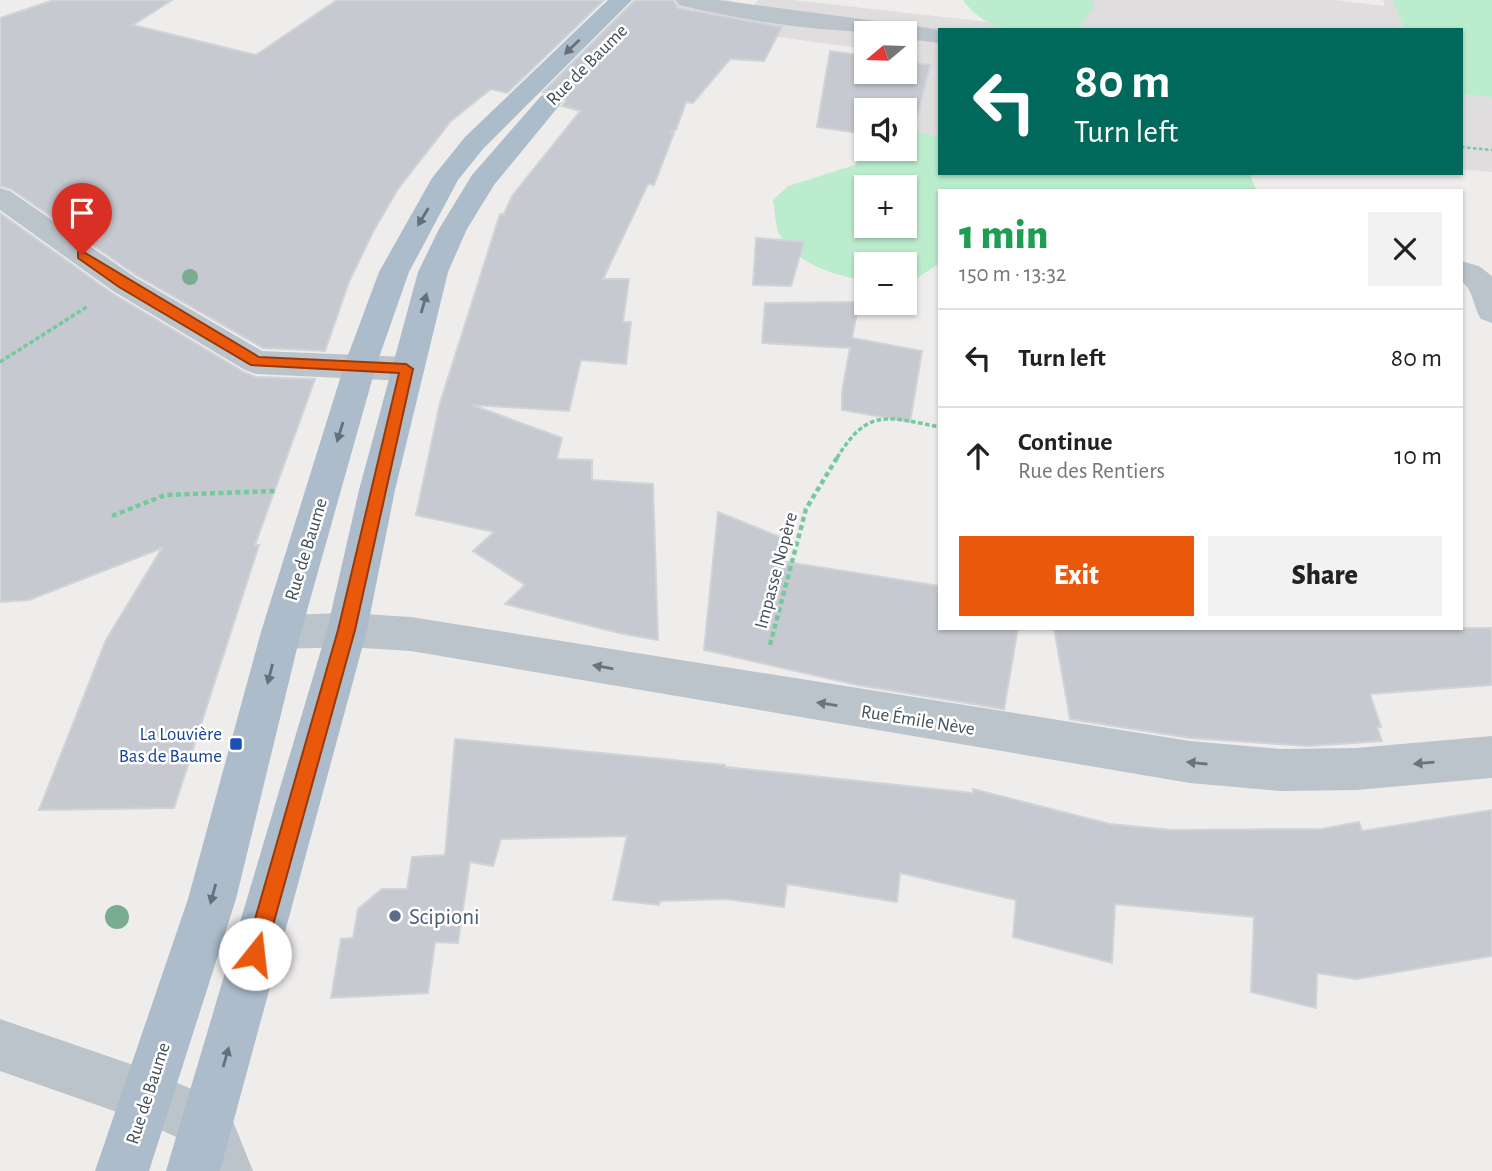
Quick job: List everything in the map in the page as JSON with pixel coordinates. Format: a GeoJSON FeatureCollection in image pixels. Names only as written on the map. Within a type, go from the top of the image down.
{"type":"FeatureCollection","features":[{"type":"Feature","properties":{"kind":"main road","name":"Rue de Baume"},"geometry":{"type":"LineString","coordinates":[[122,1171],[212,899],[281,632],[360,366],[394,272],[446,178],[513,103],[634,2]]}},
{"type":"Feature","properties":{"kind":"main road","name":"Rue de Baume"},"geometry":{"type":"LineString","coordinates":[[200,1147],[347,630],[406,369],[433,272],[453,229],[482,181],[634,2]]}},
{"type":"Feature","properties":{"kind":"street"},"geometry":{"type":"LineString","coordinates":[[687,0],[746,13],[938,36]]}},
{"type":"Feature","properties":{"kind":"street"},"geometry":{"type":"LineString","coordinates":[[0,197],[124,284],[256,362],[406,369]]}},
{"type":"Feature","properties":{"kind":"street"},"geometry":{"type":"LineString","coordinates":[[1463,272],[1477,275],[1481,280],[1492,312]]}},
{"type":"Feature","properties":{"kind":"street","name":"Rue Émile Nève"},"geometry":{"type":"LineString","coordinates":[[281,632],[347,630],[411,634],[757,693],[1190,762],[1280,770],[1356,769],[1492,757]]}},
{"type":"Feature","properties":{"kind":"street"},"geometry":{"type":"LineString","coordinates":[[0,1045],[145,1095],[226,1171]]}},
{"type":"Feature","properties":{"kind":"path"},"geometry":{"type":"LineString","coordinates":[[1463,147],[1492,150]]}},
{"type":"Feature","properties":{"kind":"path"},"geometry":{"type":"LineString","coordinates":[[0,362],[124,284]]}},
{"type":"Feature","properties":{"kind":"path","name":"Impasse Nopère"},"geometry":{"type":"LineString","coordinates":[[757,693],[806,509],[852,433],[862,423],[878,417],[938,427]]}},
{"type":"Feature","properties":{"kind":"path"},"geometry":{"type":"LineString","coordinates":[[112,516],[165,495],[187,492],[323,490]]}},
{"type":"Feature","properties":{"kind":"shaded area"},"geometry":{"type":"Polygon","coordinates":[[[672,0],[726,0],[754,6],[758,0],[793,0],[988,22],[991,0],[1334,0],[1385,6],[1383,0],[1492,0],[1492,172],[1463,169],[1463,28],[938,28],[938,136],[917,132],[917,98],[858,98],[862,84],[917,84],[917,21],[854,21],[854,47],[756,34],[762,23],[667,5],[672,0]]]}},
{"type":"Feature","properties":{"kind":"green space"},"geometry":{"type":"Polygon","coordinates":[[[963,0],[1092,0],[1094,7],[1079,28],[1006,28],[987,22],[974,13],[963,0]]]}},
{"type":"Feature","properties":{"kind":"green space"},"geometry":{"type":"Polygon","coordinates":[[[1393,0],[1492,0],[1492,97],[1463,94],[1463,28],[1404,28],[1393,0]]]}},
{"type":"Feature","properties":{"kind":"green space"},"geometry":{"type":"Polygon","coordinates":[[[917,132],[938,136],[938,175],[1250,175],[1256,189],[938,189],[938,264],[917,278],[917,252],[854,252],[854,278],[817,267],[796,253],[779,234],[773,200],[788,186],[855,165],[857,161],[917,161],[917,132]]]}},
{"type":"Feature","properties":{"kind":"building"},"geometry":{"type":"Polygon","coordinates":[[[54,0],[172,0],[133,25],[256,55],[337,0],[604,0],[507,93],[491,89],[451,121],[398,189],[373,232],[349,282],[325,351],[263,348],[136,275],[11,189],[0,186],[0,18],[54,0]]]}},
{"type":"Feature","properties":{"kind":"building"},"geometry":{"type":"Polygon","coordinates":[[[635,0],[673,0],[678,8],[782,27],[764,61],[730,59],[693,103],[686,102],[676,130],[669,132],[674,133],[654,185],[648,184],[603,279],[629,279],[623,322],[631,322],[626,364],[581,360],[569,411],[472,405],[562,438],[557,459],[592,460],[592,480],[653,484],[658,640],[619,633],[505,604],[525,585],[473,551],[494,532],[416,515],[440,403],[500,214],[504,214],[512,196],[580,111],[562,106],[566,101],[560,94],[543,92],[635,0]]]}},
{"type":"Feature","properties":{"kind":"building"},"geometry":{"type":"Polygon","coordinates":[[[830,51],[854,54],[854,84],[917,84],[917,63],[930,65],[917,116],[917,98],[854,98],[854,132],[817,127],[830,51]]]}},
{"type":"Feature","properties":{"kind":"building"},"geometry":{"type":"Polygon","coordinates":[[[0,213],[112,293],[244,372],[256,377],[315,379],[255,545],[259,545],[174,808],[39,810],[106,640],[162,548],[29,600],[0,602],[0,213]]]}},
{"type":"Feature","properties":{"kind":"building"},"geometry":{"type":"Polygon","coordinates":[[[756,238],[804,242],[791,286],[753,285],[756,238]]]}},
{"type":"Feature","properties":{"kind":"building"},"geometry":{"type":"Polygon","coordinates":[[[854,302],[854,315],[856,315],[852,338],[922,351],[910,422],[842,410],[842,391],[850,348],[762,343],[765,303],[854,302]]]}},
{"type":"Feature","properties":{"kind":"building"},"geometry":{"type":"Polygon","coordinates":[[[718,512],[785,539],[780,561],[938,586],[938,630],[1018,630],[1004,709],[857,685],[704,650],[718,512]]]}},
{"type":"Feature","properties":{"kind":"building"},"geometry":{"type":"Polygon","coordinates":[[[1492,628],[1492,685],[1370,694],[1381,727],[1377,727],[1382,741],[1308,746],[1190,738],[1070,719],[1054,630],[1492,628]]]}},
{"type":"Feature","properties":{"kind":"building"},"geometry":{"type":"Polygon","coordinates":[[[455,739],[725,765],[973,793],[973,789],[1110,824],[1171,830],[1322,829],[1359,822],[1362,831],[1492,810],[1492,956],[1356,979],[1317,973],[1316,1008],[1251,992],[1254,917],[1115,904],[1112,963],[1013,937],[1016,900],[900,873],[897,902],[787,884],[784,907],[727,899],[660,901],[659,905],[613,900],[627,836],[501,839],[493,866],[470,862],[458,943],[435,942],[428,993],[331,998],[341,939],[353,938],[358,909],[382,889],[407,889],[412,857],[445,855],[455,739]]]}},
{"type":"Feature","properties":{"kind":"place","name":"La Louvière Bas de Baume"},"geometry":{"type":"Point","coordinates":[236,744]}},
{"type":"Feature","properties":{"kind":"place","name":"Scipioni"},"geometry":{"type":"Point","coordinates":[395,916]}},
{"type":"Feature","properties":{"kind":"route"},"geometry":{"type":"LineString","coordinates":[[82,255],[124,284],[256,362],[406,369],[347,630],[255,954]]}}]}
